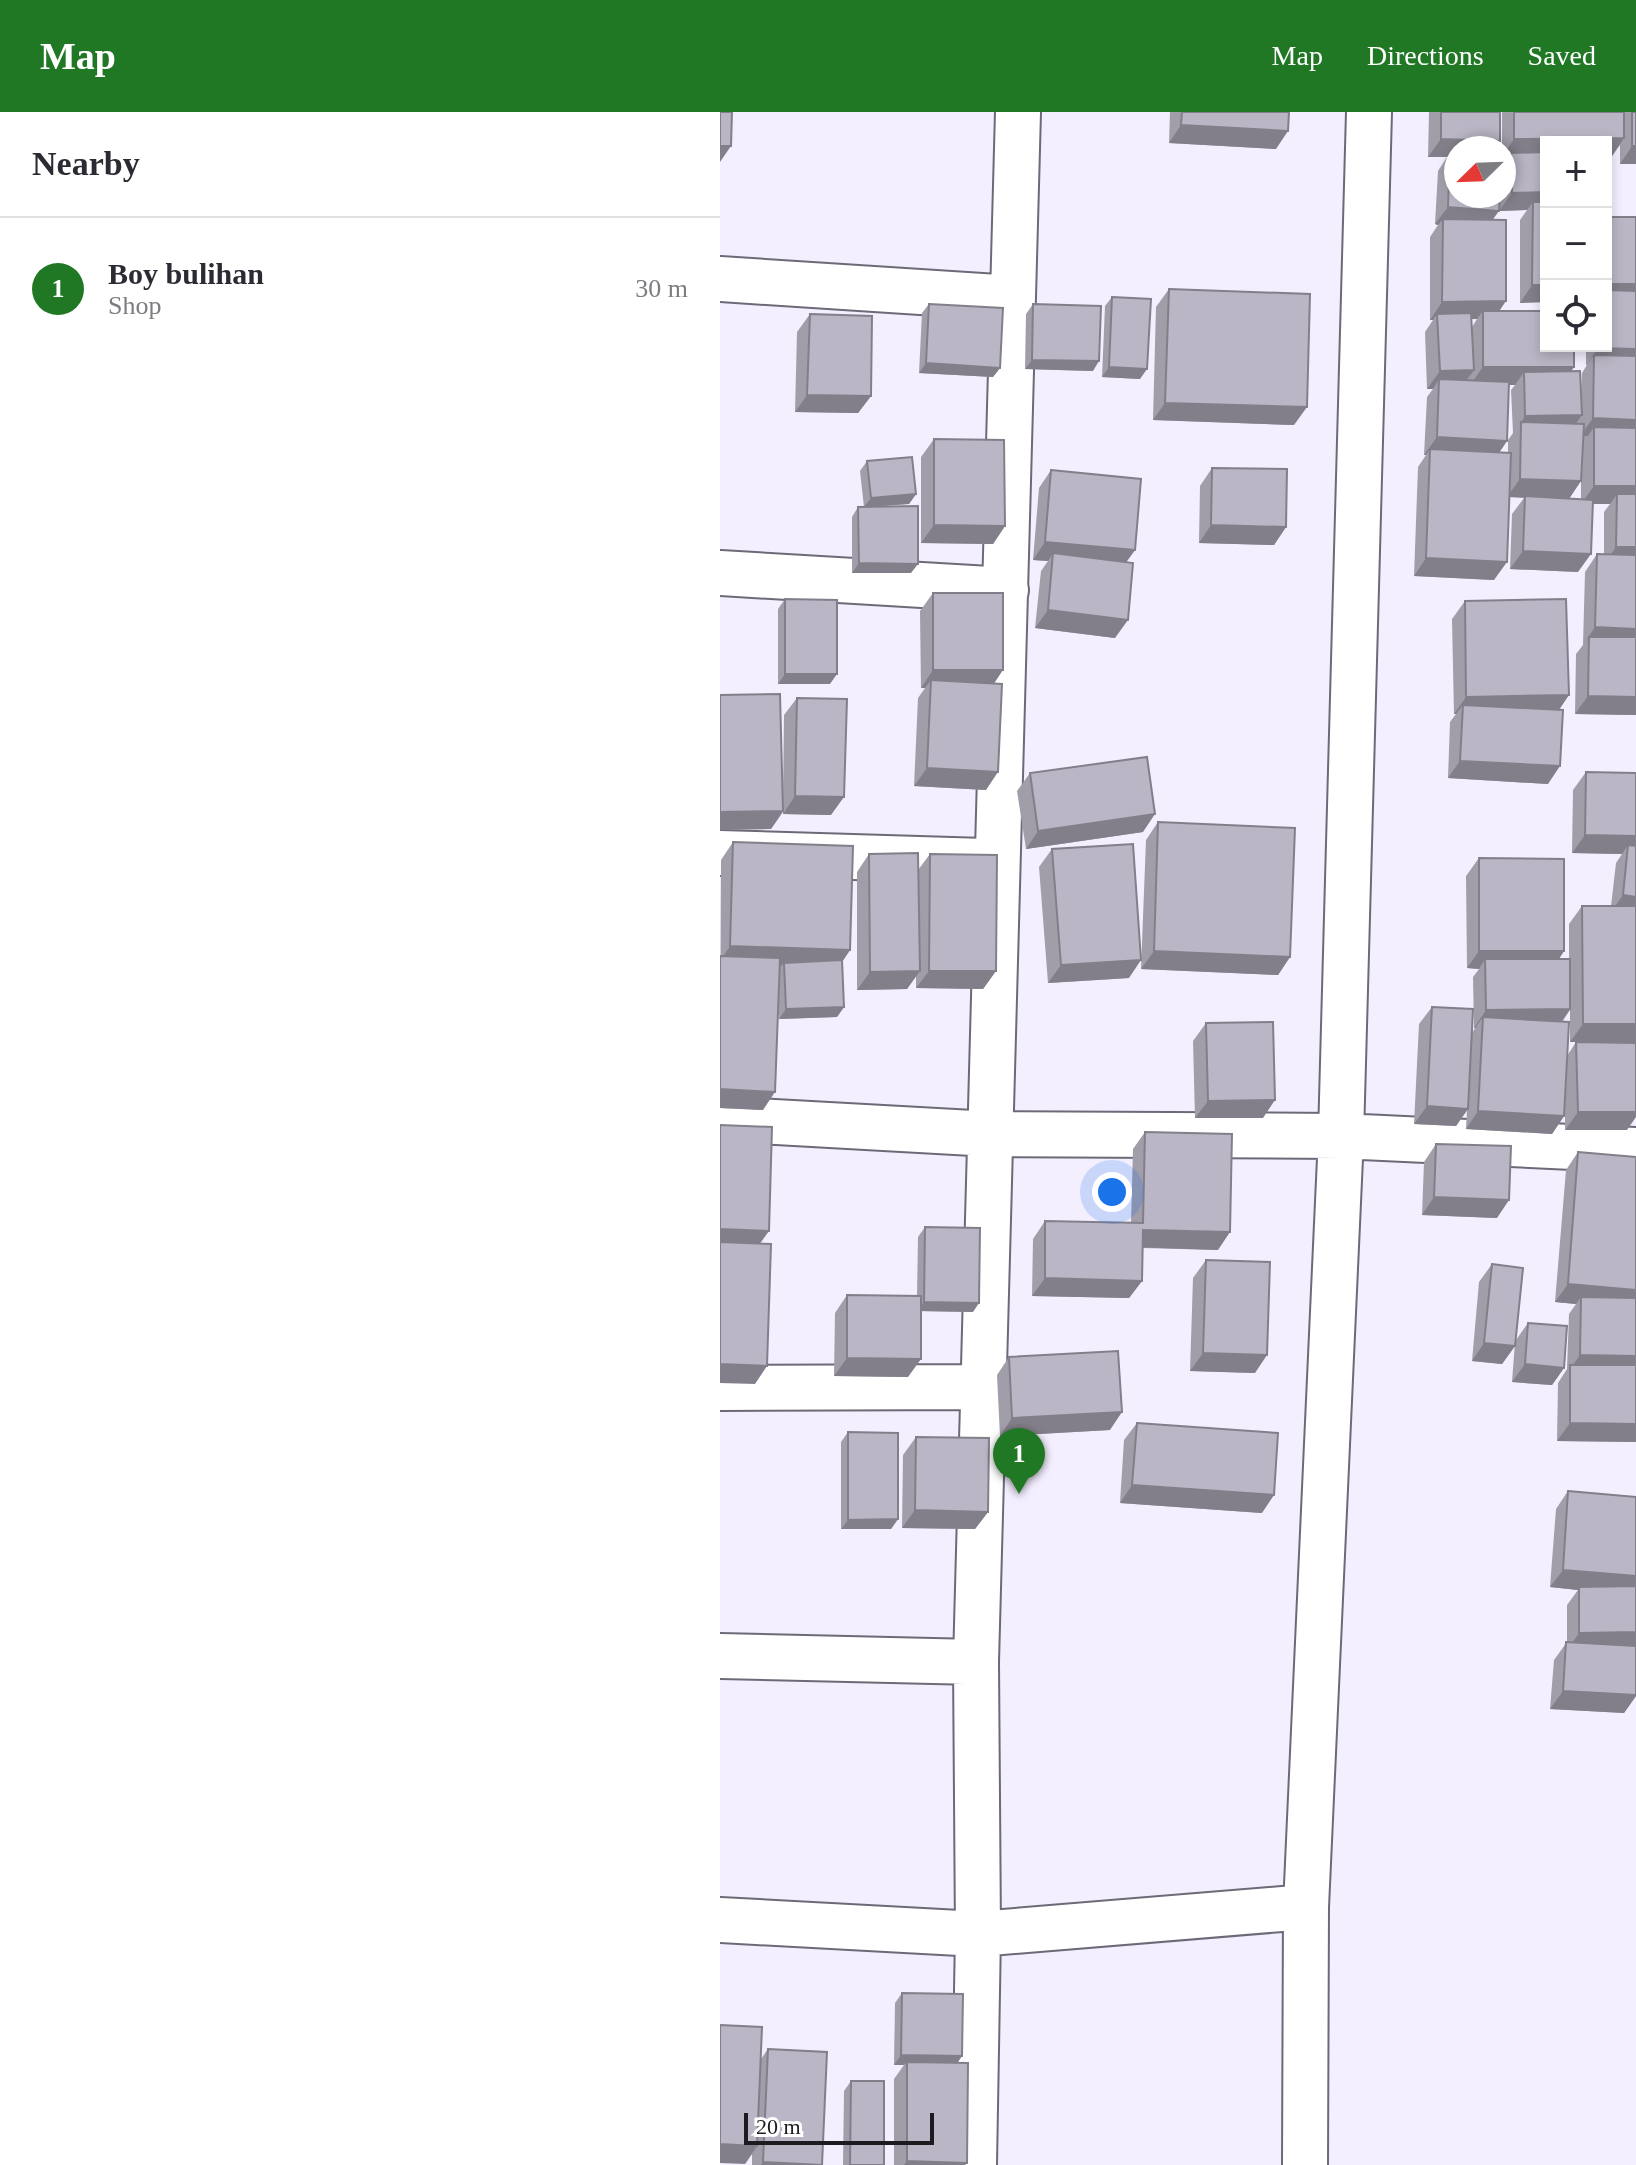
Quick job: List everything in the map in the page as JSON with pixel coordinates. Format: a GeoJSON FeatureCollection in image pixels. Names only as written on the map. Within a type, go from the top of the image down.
{"type":"FeatureCollection","features":[{"type":"Feature","properties":{"kind":"street"},"geometry":{"type":"LineString","coordinates":[[974,2165],[978,1934],[976,1662],[1018,112]]}},
{"type":"Feature","properties":{"kind":"street"},"geometry":{"type":"LineString","coordinates":[[1305,2165],[1306,1907],[1341,1136],[1369,112]]}},
{"type":"Feature","properties":{"kind":"street"},"geometry":{"type":"LineString","coordinates":[[720,279],[1013,298]]}},
{"type":"Feature","properties":{"kind":"street"},"geometry":{"type":"LineString","coordinates":[[720,573],[1006,590]]}},
{"type":"Feature","properties":{"kind":"street"},"geometry":{"type":"LineString","coordinates":[[720,853],[999,862]]}},
{"type":"Feature","properties":{"kind":"street"},"geometry":{"type":"LineString","coordinates":[[720,1119],[991,1134],[1341,1136],[1636,1150]]}},
{"type":"Feature","properties":{"kind":"street"},"geometry":{"type":"LineString","coordinates":[[720,1388],[984,1387]]}},
{"type":"Feature","properties":{"kind":"street"},"geometry":{"type":"LineString","coordinates":[[720,1656],[976,1662]]}},
{"type":"Feature","properties":{"kind":"street"},"geometry":{"type":"LineString","coordinates":[[720,1920],[978,1934],[1306,1907]]}},
{"type":"Feature","properties":{"kind":"building"},"geometry":{"type":"Polygon","coordinates":[[[720,112],[732,112],[731,146],[720,146],[720,112]]]}},
{"type":"Feature","properties":{"kind":"building"},"geometry":{"type":"Polygon","coordinates":[[[1182,112],[1289,112],[1288,131],[1181,125],[1182,112]]]}},
{"type":"Feature","properties":{"kind":"building"},"geometry":{"type":"Polygon","coordinates":[[[1441,112],[1500,112],[1500,136],[1444,136],[1441,139],[1441,112]]]}},
{"type":"Feature","properties":{"kind":"building"},"geometry":{"type":"Polygon","coordinates":[[[1514,112],[1624,112],[1624,138],[1540,136],[1540,139],[1516,139],[1514,112]]]}},
{"type":"Feature","properties":{"kind":"building"},"geometry":{"type":"Polygon","coordinates":[[[1632,112],[1636,112],[1636,146],[1632,146],[1632,112]]]}},
{"type":"Feature","properties":{"kind":"building"},"geometry":{"type":"Polygon","coordinates":[[[1540,152],[1540,192],[1516,193],[1516,153],[1540,152]]]}},
{"type":"Feature","properties":{"kind":"building"},"geometry":{"type":"Polygon","coordinates":[[[1533,202],[1540,202],[1540,285],[1532,285],[1533,202]]]}},
{"type":"Feature","properties":{"kind":"building"},"geometry":{"type":"Polygon","coordinates":[[[1461,208],[1499,208],[1499,211],[1461,208]]]}},
{"type":"Feature","properties":{"kind":"building"},"geometry":{"type":"Polygon","coordinates":[[[1612,217],[1636,217],[1636,284],[1612,284],[1612,217]]]}},
{"type":"Feature","properties":{"kind":"building"},"geometry":{"type":"Polygon","coordinates":[[[1443,219],[1506,220],[1506,301],[1442,302],[1443,219]]]}},
{"type":"Feature","properties":{"kind":"building"},"geometry":{"type":"Polygon","coordinates":[[[1169,289],[1310,294],[1307,407],[1165,403],[1169,289]]]}},
{"type":"Feature","properties":{"kind":"building"},"geometry":{"type":"Polygon","coordinates":[[[1612,290],[1636,291],[1636,349],[1612,348],[1612,290]]]}},
{"type":"Feature","properties":{"kind":"building"},"geometry":{"type":"Polygon","coordinates":[[[1112,297],[1151,299],[1147,369],[1109,367],[1112,297]]]}},
{"type":"Feature","properties":{"kind":"building"},"geometry":{"type":"Polygon","coordinates":[[[929,304],[1003,308],[1000,368],[926,363],[929,304]]]}},
{"type":"Feature","properties":{"kind":"building"},"geometry":{"type":"Polygon","coordinates":[[[1033,304],[1101,306],[1099,361],[1032,360],[1033,304]]]}},
{"type":"Feature","properties":{"kind":"building"},"geometry":{"type":"Polygon","coordinates":[[[1483,311],[1540,311],[1540,352],[1574,352],[1574,367],[1483,367],[1483,311]]]}},
{"type":"Feature","properties":{"kind":"building"},"geometry":{"type":"Polygon","coordinates":[[[1471,313],[1474,370],[1440,371],[1437,314],[1471,313]]]}},
{"type":"Feature","properties":{"kind":"building"},"geometry":{"type":"Polygon","coordinates":[[[810,314],[872,316],[871,396],[807,395],[810,314]]]}},
{"type":"Feature","properties":{"kind":"building"},"geometry":{"type":"Polygon","coordinates":[[[1594,355],[1636,356],[1636,420],[1593,418],[1594,355]]]}},
{"type":"Feature","properties":{"kind":"building"},"geometry":{"type":"Polygon","coordinates":[[[1580,371],[1582,415],[1525,416],[1524,372],[1580,371]]]}},
{"type":"Feature","properties":{"kind":"building"},"geometry":{"type":"Polygon","coordinates":[[[1439,379],[1509,382],[1507,441],[1437,437],[1439,379]]]}},
{"type":"Feature","properties":{"kind":"building"},"geometry":{"type":"Polygon","coordinates":[[[1521,422],[1584,424],[1581,481],[1520,479],[1521,422]]]}},
{"type":"Feature","properties":{"kind":"building"},"geometry":{"type":"Polygon","coordinates":[[[1594,427],[1636,428],[1636,486],[1594,486],[1594,427]]]}},
{"type":"Feature","properties":{"kind":"building"},"geometry":{"type":"Polygon","coordinates":[[[934,439],[1004,440],[1005,526],[934,525],[934,439]]]}},
{"type":"Feature","properties":{"kind":"building"},"geometry":{"type":"Polygon","coordinates":[[[1430,449],[1511,453],[1507,562],[1426,558],[1430,449]]]}},
{"type":"Feature","properties":{"kind":"building"},"geometry":{"type":"Polygon","coordinates":[[[912,457],[916,494],[871,498],[867,461],[912,457]]]}},
{"type":"Feature","properties":{"kind":"building"},"geometry":{"type":"Polygon","coordinates":[[[1212,468],[1287,469],[1286,527],[1211,525],[1212,468]]]}},
{"type":"Feature","properties":{"kind":"building"},"geometry":{"type":"Polygon","coordinates":[[[1051,470],[1141,479],[1135,550],[1045,542],[1051,470]]]}},
{"type":"Feature","properties":{"kind":"building"},"geometry":{"type":"Polygon","coordinates":[[[1617,494],[1636,494],[1636,547],[1616,547],[1617,494]]]}},
{"type":"Feature","properties":{"kind":"building"},"geometry":{"type":"Polygon","coordinates":[[[1525,496],[1593,500],[1591,554],[1523,551],[1525,496]]]}},
{"type":"Feature","properties":{"kind":"building"},"geometry":{"type":"Polygon","coordinates":[[[918,506],[918,564],[859,563],[858,507],[918,506]]]}},
{"type":"Feature","properties":{"kind":"building"},"geometry":{"type":"Polygon","coordinates":[[[1053,553],[1133,563],[1128,620],[1048,610],[1053,553]]]}},
{"type":"Feature","properties":{"kind":"building"},"geometry":{"type":"Polygon","coordinates":[[[1597,554],[1636,555],[1636,629],[1595,627],[1597,554]]]}},
{"type":"Feature","properties":{"kind":"building"},"geometry":{"type":"Polygon","coordinates":[[[933,593],[1003,593],[1003,670],[933,670],[933,593]]]}},
{"type":"Feature","properties":{"kind":"building"},"geometry":{"type":"Polygon","coordinates":[[[785,599],[837,600],[837,674],[785,674],[785,599]]]}},
{"type":"Feature","properties":{"kind":"building"},"geometry":{"type":"Polygon","coordinates":[[[1566,599],[1569,695],[1466,697],[1465,601],[1566,599]]]}},
{"type":"Feature","properties":{"kind":"building"},"geometry":{"type":"Polygon","coordinates":[[[1589,637],[1636,637],[1636,697],[1588,696],[1589,637]]]}},
{"type":"Feature","properties":{"kind":"building"},"geometry":{"type":"Polygon","coordinates":[[[931,680],[1002,684],[998,772],[927,768],[931,680]]]}},
{"type":"Feature","properties":{"kind":"building"},"geometry":{"type":"Polygon","coordinates":[[[780,694],[783,811],[720,812],[720,695],[780,694]]]}},
{"type":"Feature","properties":{"kind":"building"},"geometry":{"type":"Polygon","coordinates":[[[797,698],[847,699],[844,797],[795,796],[797,698]]]}},
{"type":"Feature","properties":{"kind":"building"},"geometry":{"type":"Polygon","coordinates":[[[1463,705],[1563,710],[1560,766],[1460,761],[1463,705]]]}},
{"type":"Feature","properties":{"kind":"building"},"geometry":{"type":"Polygon","coordinates":[[[1147,757],[1155,814],[1038,831],[1030,773],[1147,757]]]}},
{"type":"Feature","properties":{"kind":"building"},"geometry":{"type":"Polygon","coordinates":[[[1586,772],[1636,773],[1636,836],[1585,835],[1586,772]]]}},
{"type":"Feature","properties":{"kind":"building"},"geometry":{"type":"Polygon","coordinates":[[[1158,822],[1295,828],[1290,957],[1154,951],[1158,822]]]}},
{"type":"Feature","properties":{"kind":"building"},"geometry":{"type":"Polygon","coordinates":[[[733,842],[853,846],[850,950],[730,946],[733,842]]]}},
{"type":"Feature","properties":{"kind":"building"},"geometry":{"type":"Polygon","coordinates":[[[1133,844],[1141,960],[1061,965],[1052,849],[1133,844]]]}},
{"type":"Feature","properties":{"kind":"building"},"geometry":{"type":"Polygon","coordinates":[[[1628,845],[1636,846],[1636,897],[1623,895],[1628,845]]]}},
{"type":"Feature","properties":{"kind":"building"},"geometry":{"type":"Polygon","coordinates":[[[918,853],[920,971],[870,972],[869,854],[918,853]]]}},
{"type":"Feature","properties":{"kind":"building"},"geometry":{"type":"Polygon","coordinates":[[[930,854],[997,855],[996,971],[929,971],[930,854]]]}},
{"type":"Feature","properties":{"kind":"building"},"geometry":{"type":"Polygon","coordinates":[[[1479,858],[1564,859],[1564,951],[1479,951],[1479,858]]]}},
{"type":"Feature","properties":{"kind":"building"},"geometry":{"type":"Polygon","coordinates":[[[1582,906],[1636,906],[1636,1024],[1583,1024],[1582,906]]]}},
{"type":"Feature","properties":{"kind":"building"},"geometry":{"type":"Polygon","coordinates":[[[720,956],[780,958],[775,1092],[720,1089],[720,956]]]}},
{"type":"Feature","properties":{"kind":"building"},"geometry":{"type":"Polygon","coordinates":[[[1485,959],[1570,959],[1570,1009],[1486,1010],[1485,959]]]}},
{"type":"Feature","properties":{"kind":"building"},"geometry":{"type":"Polygon","coordinates":[[[842,960],[844,1007],[786,1009],[784,963],[842,960]]]}},
{"type":"Feature","properties":{"kind":"building"},"geometry":{"type":"Polygon","coordinates":[[[1432,1007],[1473,1009],[1468,1109],[1427,1106],[1432,1007]]]}},
{"type":"Feature","properties":{"kind":"building"},"geometry":{"type":"Polygon","coordinates":[[[1483,1017],[1569,1022],[1564,1116],[1478,1111],[1483,1017]]]}},
{"type":"Feature","properties":{"kind":"building"},"geometry":{"type":"Polygon","coordinates":[[[1273,1022],[1275,1100],[1208,1101],[1206,1023],[1273,1022]]]}},
{"type":"Feature","properties":{"kind":"building"},"geometry":{"type":"Polygon","coordinates":[[[1576,1042],[1636,1043],[1636,1112],[1578,1112],[1576,1042]]]}},
{"type":"Feature","properties":{"kind":"building"},"geometry":{"type":"Polygon","coordinates":[[[720,1125],[772,1127],[769,1231],[720,1229],[720,1125]]]}},
{"type":"Feature","properties":{"kind":"building"},"geometry":{"type":"Polygon","coordinates":[[[1145,1132],[1232,1134],[1230,1232],[1143,1230],[1142,1281],[1045,1278],[1045,1221],[1143,1223],[1145,1132]]]}},
{"type":"Feature","properties":{"kind":"building"},"geometry":{"type":"Polygon","coordinates":[[[1436,1144],[1511,1146],[1509,1200],[1434,1197],[1436,1144]]]}},
{"type":"Feature","properties":{"kind":"building"},"geometry":{"type":"Polygon","coordinates":[[[1578,1152],[1636,1157],[1636,1290],[1568,1284],[1578,1152]]]}},
{"type":"Feature","properties":{"kind":"building"},"geometry":{"type":"Polygon","coordinates":[[[925,1227],[980,1228],[979,1303],[924,1302],[925,1227]]]}},
{"type":"Feature","properties":{"kind":"building"},"geometry":{"type":"Polygon","coordinates":[[[720,1242],[771,1244],[767,1366],[720,1364],[720,1242]]]}},
{"type":"Feature","properties":{"kind":"building"},"geometry":{"type":"Polygon","coordinates":[[[1206,1260],[1270,1262],[1267,1355],[1203,1353],[1206,1260]]]}},
{"type":"Feature","properties":{"kind":"building"},"geometry":{"type":"Polygon","coordinates":[[[1492,1264],[1523,1268],[1515,1346],[1484,1343],[1492,1264]]]}},
{"type":"Feature","properties":{"kind":"building"},"geometry":{"type":"Polygon","coordinates":[[[847,1295],[921,1296],[921,1359],[847,1358],[847,1295]]]}},
{"type":"Feature","properties":{"kind":"building"},"geometry":{"type":"Polygon","coordinates":[[[1581,1297],[1636,1298],[1636,1356],[1580,1355],[1581,1297]]]}},
{"type":"Feature","properties":{"kind":"building"},"geometry":{"type":"Polygon","coordinates":[[[1528,1323],[1567,1326],[1564,1368],[1525,1364],[1528,1323]]]}},
{"type":"Feature","properties":{"kind":"building"},"geometry":{"type":"Polygon","coordinates":[[[1118,1351],[1122,1412],[1012,1418],[1009,1357],[1118,1351]]]}},
{"type":"Feature","properties":{"kind":"building"},"geometry":{"type":"Polygon","coordinates":[[[1570,1365],[1636,1365],[1636,1424],[1570,1423],[1570,1365]]]}},
{"type":"Feature","properties":{"kind":"building"},"geometry":{"type":"Polygon","coordinates":[[[1137,1423],[1278,1433],[1274,1495],[1132,1485],[1137,1423]]]}},
{"type":"Feature","properties":{"kind":"building"},"geometry":{"type":"Polygon","coordinates":[[[848,1432],[898,1433],[898,1519],[848,1520],[848,1432]]]}},
{"type":"Feature","properties":{"kind":"building"},"geometry":{"type":"Polygon","coordinates":[[[916,1437],[989,1438],[988,1512],[915,1510],[916,1437]]]}},
{"type":"Feature","properties":{"kind":"building"},"geometry":{"type":"Polygon","coordinates":[[[1568,1491],[1636,1497],[1636,1576],[1563,1570],[1568,1491]]]}},
{"type":"Feature","properties":{"kind":"building"},"geometry":{"type":"Polygon","coordinates":[[[1636,1586],[1636,1632],[1579,1633],[1579,1587],[1636,1586]]]}},
{"type":"Feature","properties":{"kind":"building"},"geometry":{"type":"Polygon","coordinates":[[[1566,1642],[1636,1646],[1636,1695],[1563,1691],[1566,1642]]]}},
{"type":"Feature","properties":{"kind":"building"},"geometry":{"type":"Polygon","coordinates":[[[902,1993],[963,1994],[962,2056],[901,2055],[902,1993]]]}},
{"type":"Feature","properties":{"kind":"building"},"geometry":{"type":"Polygon","coordinates":[[[720,2025],[762,2027],[757,2146],[720,2144],[720,2025]]]}},
{"type":"Feature","properties":{"kind":"building"},"geometry":{"type":"Polygon","coordinates":[[[768,2049],[827,2052],[822,2165],[763,2162],[768,2049]]]}},
{"type":"Feature","properties":{"kind":"building"},"geometry":{"type":"Polygon","coordinates":[[[907,2062],[968,2063],[967,2163],[907,2161],[907,2062]]]}},
{"type":"Feature","properties":{"kind":"building"},"geometry":{"type":"Polygon","coordinates":[[[851,2081],[884,2081],[884,2165],[850,2165],[851,2081]]]}},
{"type":"Feature","properties":{"kind":"place","name":"Boy bulihan"},"geometry":{"type":"Point","coordinates":[1019,1494]}}]}
